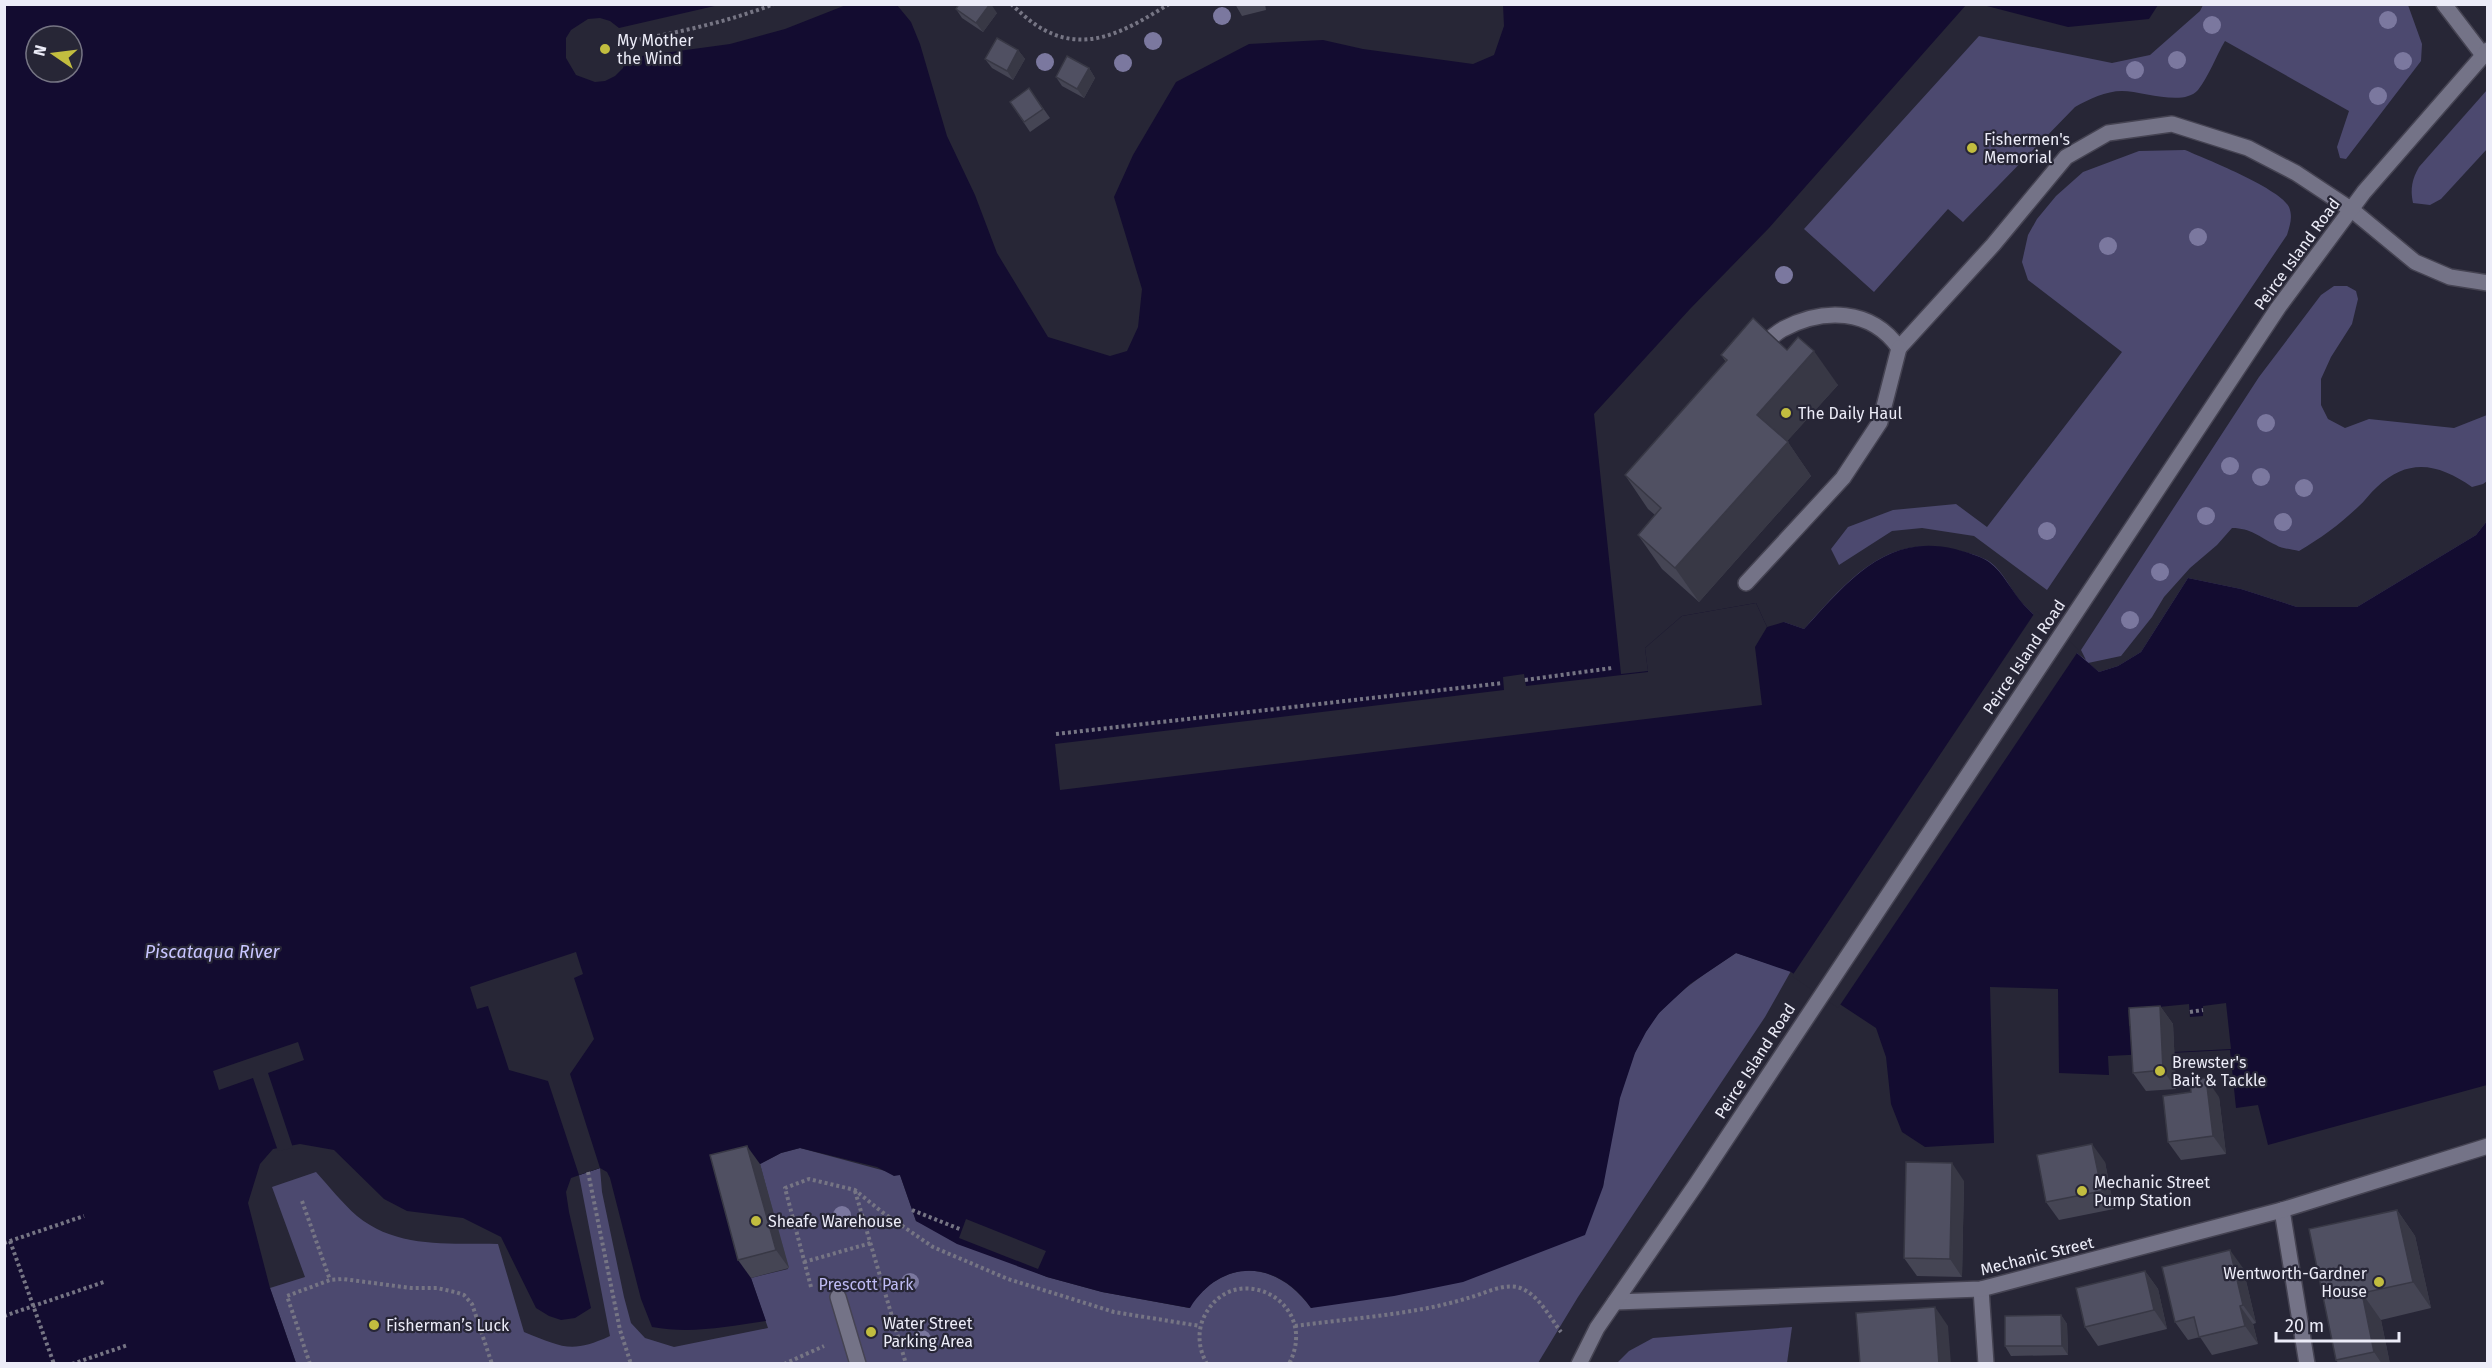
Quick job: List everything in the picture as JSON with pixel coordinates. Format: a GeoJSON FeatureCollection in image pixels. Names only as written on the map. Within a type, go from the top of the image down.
{"type":"FeatureCollection","features":[{"type":"Feature","properties":{"kind":"street"},"geometry":{"type":"LineString","coordinates":[[2445,4],[2485,53]]}},
{"type":"Feature","properties":{"kind":"street","name":"Peirce Island Road"},"geometry":{"type":"LineString","coordinates":[[1615,1302],[2278,308],[2352,210],[2485,53]]}},
{"type":"Feature","properties":{"kind":"street"},"geometry":{"type":"LineString","coordinates":[[1746,583],[1843,478],[1880,422],[1899,348],[1993,245],[2066,157],[2108,133],[2172,124],[2248,148],[2296,173],[2352,210],[2415,262],[2450,277],[2487,283]]}},
{"type":"Feature","properties":{"kind":"street"},"geometry":{"type":"LineString","coordinates":[[1744,361],[1780,330],[1810,317],[1832,314],[1870,322],[1890,335],[1899,348]]}},
{"type":"Feature","properties":{"kind":"street","name":"Mechanic Street"},"geometry":{"type":"LineString","coordinates":[[1615,1302],[1981,1289],[2282,1210],[2487,1146]]}},
{"type":"Feature","properties":{"kind":"street"},"geometry":{"type":"LineString","coordinates":[[2282,1210],[2307,1364]]}},
{"type":"Feature","properties":{"kind":"street"},"geometry":{"type":"LineString","coordinates":[[1981,1289],[1986,1364]]}},
{"type":"Feature","properties":{"kind":"street"},"geometry":{"type":"LineString","coordinates":[[838,1297],[858,1364]]}},
{"type":"Feature","properties":{"kind":"street"},"geometry":{"type":"LineString","coordinates":[[1579,1364],[1597,1328],[1615,1302]]}},
{"type":"Feature","properties":{"kind":"path"},"geometry":{"type":"LineString","coordinates":[[622,43],[686,31],[746,15],[774,4]]}},
{"type":"Feature","properties":{"kind":"path"},"geometry":{"type":"LineString","coordinates":[[1011,4],[1037,26],[1056,35],[1076,40],[1103,37],[1128,30],[1169,4]]}},
{"type":"Feature","properties":{"kind":"path"},"geometry":{"type":"LineString","coordinates":[[1525,680],[1612,668]]}},
{"type":"Feature","properties":{"kind":"path"},"geometry":{"type":"LineString","coordinates":[[1056,734],[1503,682]]}},
{"type":"Feature","properties":{"kind":"path"},"geometry":{"type":"LineString","coordinates":[[2190,1012],[2203,1010]]}},
{"type":"Feature","properties":{"kind":"path"},"geometry":{"type":"LineString","coordinates":[[588,1172],[620,1330],[631,1364]]}},
{"type":"Feature","properties":{"kind":"path"},"geometry":{"type":"LineString","coordinates":[[802,1256],[785,1188],[809,1179],[855,1190],[882,1212],[933,1247],[1008,1279],[1114,1312],[1200,1326]]}},
{"type":"Feature","properties":{"kind":"path"},"geometry":{"type":"LineString","coordinates":[[855,1190],[906,1364]]}},
{"type":"Feature","properties":{"kind":"path"},"geometry":{"type":"LineString","coordinates":[[302,1200],[330,1280]]}},
{"type":"Feature","properties":{"kind":"path"},"geometry":{"type":"LineString","coordinates":[[912,1210],[962,1230]]}},
{"type":"Feature","properties":{"kind":"path"},"geometry":{"type":"LineString","coordinates":[[4,1243],[84,1216]]}},
{"type":"Feature","properties":{"kind":"path"},"geometry":{"type":"LineString","coordinates":[[10,1241],[54,1364]]}},
{"type":"Feature","properties":{"kind":"path"},"geometry":{"type":"LineString","coordinates":[[804,1262],[871,1243]]}},
{"type":"Feature","properties":{"kind":"path"},"geometry":{"type":"LineString","coordinates":[[310,1364],[287,1296],[330,1280],[343,1279],[411,1288],[437,1288],[464,1295],[474,1308],[492,1364]]}},
{"type":"Feature","properties":{"kind":"path"},"geometry":{"type":"LineString","coordinates":[[4,1316],[104,1282]]}},
{"type":"Feature","properties":{"kind":"path"},"geometry":{"type":"LineString","coordinates":[[1295,1326],[1430,1307],[1504,1287],[1515,1287],[1535,1297],[1562,1333]]}},
{"type":"Feature","properties":{"kind":"path"},"geometry":{"type":"LineString","coordinates":[[1207,1364],[1199,1341],[1200,1326],[1206,1311],[1217,1299],[1231,1291],[1248,1288],[1264,1291],[1278,1299],[1289,1311],[1295,1326],[1297,1341],[1289,1364]]}},
{"type":"Feature","properties":{"kind":"path"},"geometry":{"type":"LineString","coordinates":[[784,1364],[850,1335]]}},
{"type":"Feature","properties":{"kind":"path"},"geometry":{"type":"LineString","coordinates":[[72,1364],[128,1345]]}},
{"type":"Feature","properties":{"kind":"green space"},"geometry":{"type":"Polygon","coordinates":[[[2203,5],[2408,5],[2422,44],[2421,61],[2346,159],[2340,158],[2337,147],[2349,111],[2225,41],[2202,84],[2191,95],[2173,98],[2116,91],[2098,96],[2075,107],[1963,222],[1948,209],[1874,292],[1804,229],[1979,36],[2112,63],[2150,55],[2200,11],[2203,5]]]}},
{"type":"Feature","properties":{"kind":"green space"},"geometry":{"type":"Polygon","coordinates":[[[2487,90],[2487,149],[2441,199],[2430,205],[2413,203],[2412,184],[2419,167],[2487,90]]]}},
{"type":"Feature","properties":{"kind":"green space"},"geometry":{"type":"Polygon","coordinates":[[[2185,150],[2258,183],[2283,200],[2291,214],[2287,235],[2047,590],[1974,536],[1922,528],[1892,531],[1839,565],[1831,549],[1848,527],[1893,510],[1956,504],[1987,527],[2122,352],[2028,280],[2022,262],[2028,235],[2037,219],[2056,196],[2083,172],[2139,151],[2185,150]]]}},
{"type":"Feature","properties":{"kind":"green space"},"geometry":{"type":"Polygon","coordinates":[[[2334,286],[2347,286],[2356,291],[2358,299],[2352,324],[2331,357],[2321,379],[2321,405],[2328,419],[2345,428],[2369,419],[2454,428],[2487,415],[2487,481],[2472,487],[2436,469],[2424,467],[2401,471],[2377,487],[2361,505],[2337,525],[2299,551],[2278,546],[2250,531],[2232,528],[2217,545],[2190,568],[2164,597],[2152,617],[2121,656],[2088,663],[2099,672],[2118,666],[2141,652],[2188,578],[2241,589],[2297,607],[2357,607],[2476,535],[2487,521],[2487,609],[2104,684],[1788,649],[1784,622],[1804,629],[1835,595],[1869,565],[1908,548],[1930,546],[1969,553],[1990,562],[2000,571],[2024,605],[2086,660],[2081,650],[2259,377],[2321,295],[2334,286]]]}},
{"type":"Feature","properties":{"kind":"green space","name":"Prescott Park"},"geometry":{"type":"Polygon","coordinates":[[[1736,953],[1791,971],[1765,1017],[1578,1297],[1538,1363],[296,1363],[270,1288],[305,1277],[272,1187],[316,1172],[357,1216],[389,1234],[424,1242],[498,1244],[524,1332],[558,1345],[576,1347],[597,1342],[610,1336],[579,1175],[600,1168],[602,1192],[624,1297],[631,1323],[645,1338],[674,1347],[768,1328],[751,1278],[788,1269],[760,1164],[781,1153],[800,1148],[900,1175],[916,1221],[1047,1277],[1102,1292],[1189,1308],[1203,1291],[1218,1280],[1234,1273],[1250,1271],[1266,1273],[1282,1281],[1297,1292],[1311,1308],[1603,1187],[1620,1095],[1636,1050],[1647,1030],[1660,1012],[1677,995],[1736,953]]]}},
{"type":"Feature","properties":{"kind":"green space"},"geometry":{"type":"Polygon","coordinates":[[[1792,1327],[1787,1363],[1617,1363],[1629,1351],[1653,1338],[1792,1327]]]}},
{"type":"Feature","properties":{"kind":"water","name":"Piscataqua River"},"geometry":{"type":"Polygon","coordinates":[[[5,5],[897,5],[911,22],[920,44],[947,136],[975,195],[997,253],[1048,337],[1110,356],[1127,351],[1138,327],[1142,289],[1114,197],[1133,155],[1176,82],[1249,44],[1323,40],[1363,49],[1473,64],[1494,55],[1504,26],[1503,5],[1966,5],[1769,228],[1690,309],[1594,414],[1621,674],[1648,671],[1645,648],[1682,616],[1756,603],[1767,627],[1784,622],[1804,629],[1835,595],[1869,566],[1888,555],[1908,548],[1930,546],[1959,550],[1989,562],[1999,571],[2033,614],[2099,672],[2118,666],[2141,652],[2188,578],[2241,589],[2297,607],[2357,607],[2476,535],[2487,521],[2487,1085],[2268,1145],[2258,1105],[2236,1108],[2230,1050],[2108,1056],[2109,1075],[2059,1073],[2058,989],[1990,987],[1994,1143],[1925,1147],[1902,1132],[1891,1104],[1886,1057],[1876,1028],[1791,972],[1736,953],[1690,984],[1659,1013],[1646,1032],[1635,1053],[1620,1098],[1603,1187],[1585,1235],[1463,1282],[1394,1296],[1311,1308],[1298,1292],[1283,1281],[1267,1273],[1250,1271],[1234,1273],[1218,1280],[1203,1291],[1190,1308],[1102,1292],[1047,1277],[957,1244],[916,1221],[900,1175],[894,1176],[877,1167],[800,1148],[781,1153],[760,1164],[751,1278],[766,1321],[694,1330],[652,1327],[641,1299],[610,1178],[607,1172],[600,1168],[571,1178],[566,1192],[591,1308],[575,1318],[561,1320],[536,1308],[501,1237],[463,1218],[407,1211],[384,1199],[334,1150],[300,1144],[273,1149],[260,1164],[248,1203],[270,1288],[296,1363],[5,1364],[5,5]]]}},
{"type":"Feature","properties":{"kind":"water"},"geometry":{"type":"Polygon","coordinates":[[[1983,5],[2158,5],[2149,19],[2068,27],[1983,5]]]}},
{"type":"Feature","properties":{"kind":"pier"},"geometry":{"type":"Polygon","coordinates":[[[719,5],[846,5],[785,29],[730,44],[627,58],[623,68],[615,76],[605,81],[595,82],[576,75],[566,58],[566,38],[571,30],[588,19],[600,18],[610,21],[619,28],[719,5]]]}},
{"type":"Feature","properties":{"kind":"pier"},"geometry":{"type":"Polygon","coordinates":[[[1756,603],[1767,627],[1755,647],[1762,705],[1060,790],[1055,744],[1504,690],[1503,677],[1524,674],[1526,686],[1648,672],[1645,648],[1682,616],[1756,603]]]}},
{"type":"Feature","properties":{"kind":"pier"},"geometry":{"type":"Polygon","coordinates":[[[2036,611],[2079,650],[1838,1008],[1792,976],[2036,611]]]}},
{"type":"Feature","properties":{"kind":"pier"},"geometry":{"type":"Polygon","coordinates":[[[576,952],[583,974],[574,978],[594,1039],[570,1074],[600,1168],[579,1175],[548,1081],[509,1070],[488,1006],[477,1009],[470,987],[576,952]]]}},
{"type":"Feature","properties":{"kind":"pier"},"geometry":{"type":"Polygon","coordinates":[[[2226,1003],[2231,1049],[2174,1052],[2142,1026],[2129,1026],[2128,1010],[2189,1004],[2190,1017],[2203,1016],[2203,1006],[2226,1003]]]}},
{"type":"Feature","properties":{"kind":"pier"},"geometry":{"type":"Polygon","coordinates":[[[298,1042],[304,1060],[268,1073],[293,1148],[278,1151],[253,1078],[219,1090],[213,1071],[298,1042]]]}},
{"type":"Feature","properties":{"kind":"pier"},"geometry":{"type":"Polygon","coordinates":[[[966,1219],[1046,1251],[1038,1269],[959,1238],[966,1219]]]}},
{"type":"Feature","properties":{"kind":"building"},"geometry":{"type":"Polygon","coordinates":[[[959,4],[990,4],[976,23],[956,9],[959,4]]]}},
{"type":"Feature","properties":{"kind":"building"},"geometry":{"type":"Polygon","coordinates":[[[997,38],[1018,50],[1007,71],[985,59],[997,38]]]}},
{"type":"Feature","properties":{"kind":"building"},"geometry":{"type":"Polygon","coordinates":[[[1067,56],[1089,68],[1077,89],[1056,77],[1067,56]]]}},
{"type":"Feature","properties":{"kind":"building"},"geometry":{"type":"Polygon","coordinates":[[[1029,88],[1043,109],[1024,122],[1010,102],[1029,88]]]}},
{"type":"Feature","properties":{"kind":"building"},"geometry":{"type":"Polygon","coordinates":[[[1753,318],[1787,350],[1798,337],[1814,351],[1757,415],[1788,442],[1675,568],[1638,535],[1661,508],[1625,475],[1727,360],[1721,355],[1753,318]]]}},
{"type":"Feature","properties":{"kind":"building"},"geometry":{"type":"Polygon","coordinates":[[[2160,1006],[2163,1070],[2133,1073],[2129,1008],[2160,1006]]]}},
{"type":"Feature","properties":{"kind":"building"},"geometry":{"type":"Polygon","coordinates":[[[2206,1078],[2213,1136],[2168,1142],[2163,1096],[2191,1092],[2190,1080],[2206,1078]]]}},
{"type":"Feature","properties":{"kind":"building"},"geometry":{"type":"Polygon","coordinates":[[[2092,1144],[2102,1191],[2046,1202],[2037,1155],[2092,1144]]]}},
{"type":"Feature","properties":{"kind":"building","name":"Sheafe Warehouse"},"geometry":{"type":"Polygon","coordinates":[[[747,1146],[776,1250],[738,1260],[710,1155],[747,1146]]]}},
{"type":"Feature","properties":{"kind":"building"},"geometry":{"type":"Polygon","coordinates":[[[1906,1162],[1952,1163],[1950,1259],[1904,1258],[1906,1162]]]}},
{"type":"Feature","properties":{"kind":"building"},"geometry":{"type":"Polygon","coordinates":[[[2397,1210],[2413,1282],[2362,1293],[2374,1352],[2336,1360],[2309,1229],[2397,1210]]]}},
{"type":"Feature","properties":{"kind":"building"},"geometry":{"type":"Polygon","coordinates":[[[2230,1250],[2243,1305],[2240,1306],[2245,1326],[2199,1337],[2194,1317],[2175,1322],[2162,1267],[2230,1250]]]}},
{"type":"Feature","properties":{"kind":"building"},"geometry":{"type":"Polygon","coordinates":[[[2145,1271],[2154,1310],[2085,1327],[2076,1288],[2145,1271]]]}},
{"type":"Feature","properties":{"kind":"building"},"geometry":{"type":"Polygon","coordinates":[[[1935,1307],[1939,1364],[1860,1364],[1856,1313],[1935,1307]]]}},
{"type":"Feature","properties":{"kind":"building"},"geometry":{"type":"Polygon","coordinates":[[[2061,1315],[2062,1346],[2005,1346],[2005,1316],[2061,1315]]]}},
{"type":"Feature","properties":{"kind":"place","name":"My Mother the Wind"},"geometry":{"type":"Point","coordinates":[605,49]}},
{"type":"Feature","properties":{"kind":"place","name":"Fishermen's Memorial"},"geometry":{"type":"Point","coordinates":[1972,148]}},
{"type":"Feature","properties":{"kind":"place","name":"The Daily Haul"},"geometry":{"type":"Point","coordinates":[1786,413]}},
{"type":"Feature","properties":{"kind":"place","name":"Brewster's Bait & Tackle"},"geometry":{"type":"Point","coordinates":[2160,1071]}},
{"type":"Feature","properties":{"kind":"place","name":"Mechanic Street Pump Station"},"geometry":{"type":"Point","coordinates":[2082,1191]}},
{"type":"Feature","properties":{"kind":"place","name":"Sheafe Warehouse"},"geometry":{"type":"Point","coordinates":[756,1221]}},
{"type":"Feature","properties":{"kind":"place","name":"Wentworth-Gardner House"},"geometry":{"type":"Point","coordinates":[2379,1282]}},
{"type":"Feature","properties":{"kind":"place","name":"Fisherman’s Luck"},"geometry":{"type":"Point","coordinates":[374,1325]}},
{"type":"Feature","properties":{"kind":"place","name":"Water Street Parking Area"},"geometry":{"type":"Point","coordinates":[871,1332]}}]}
